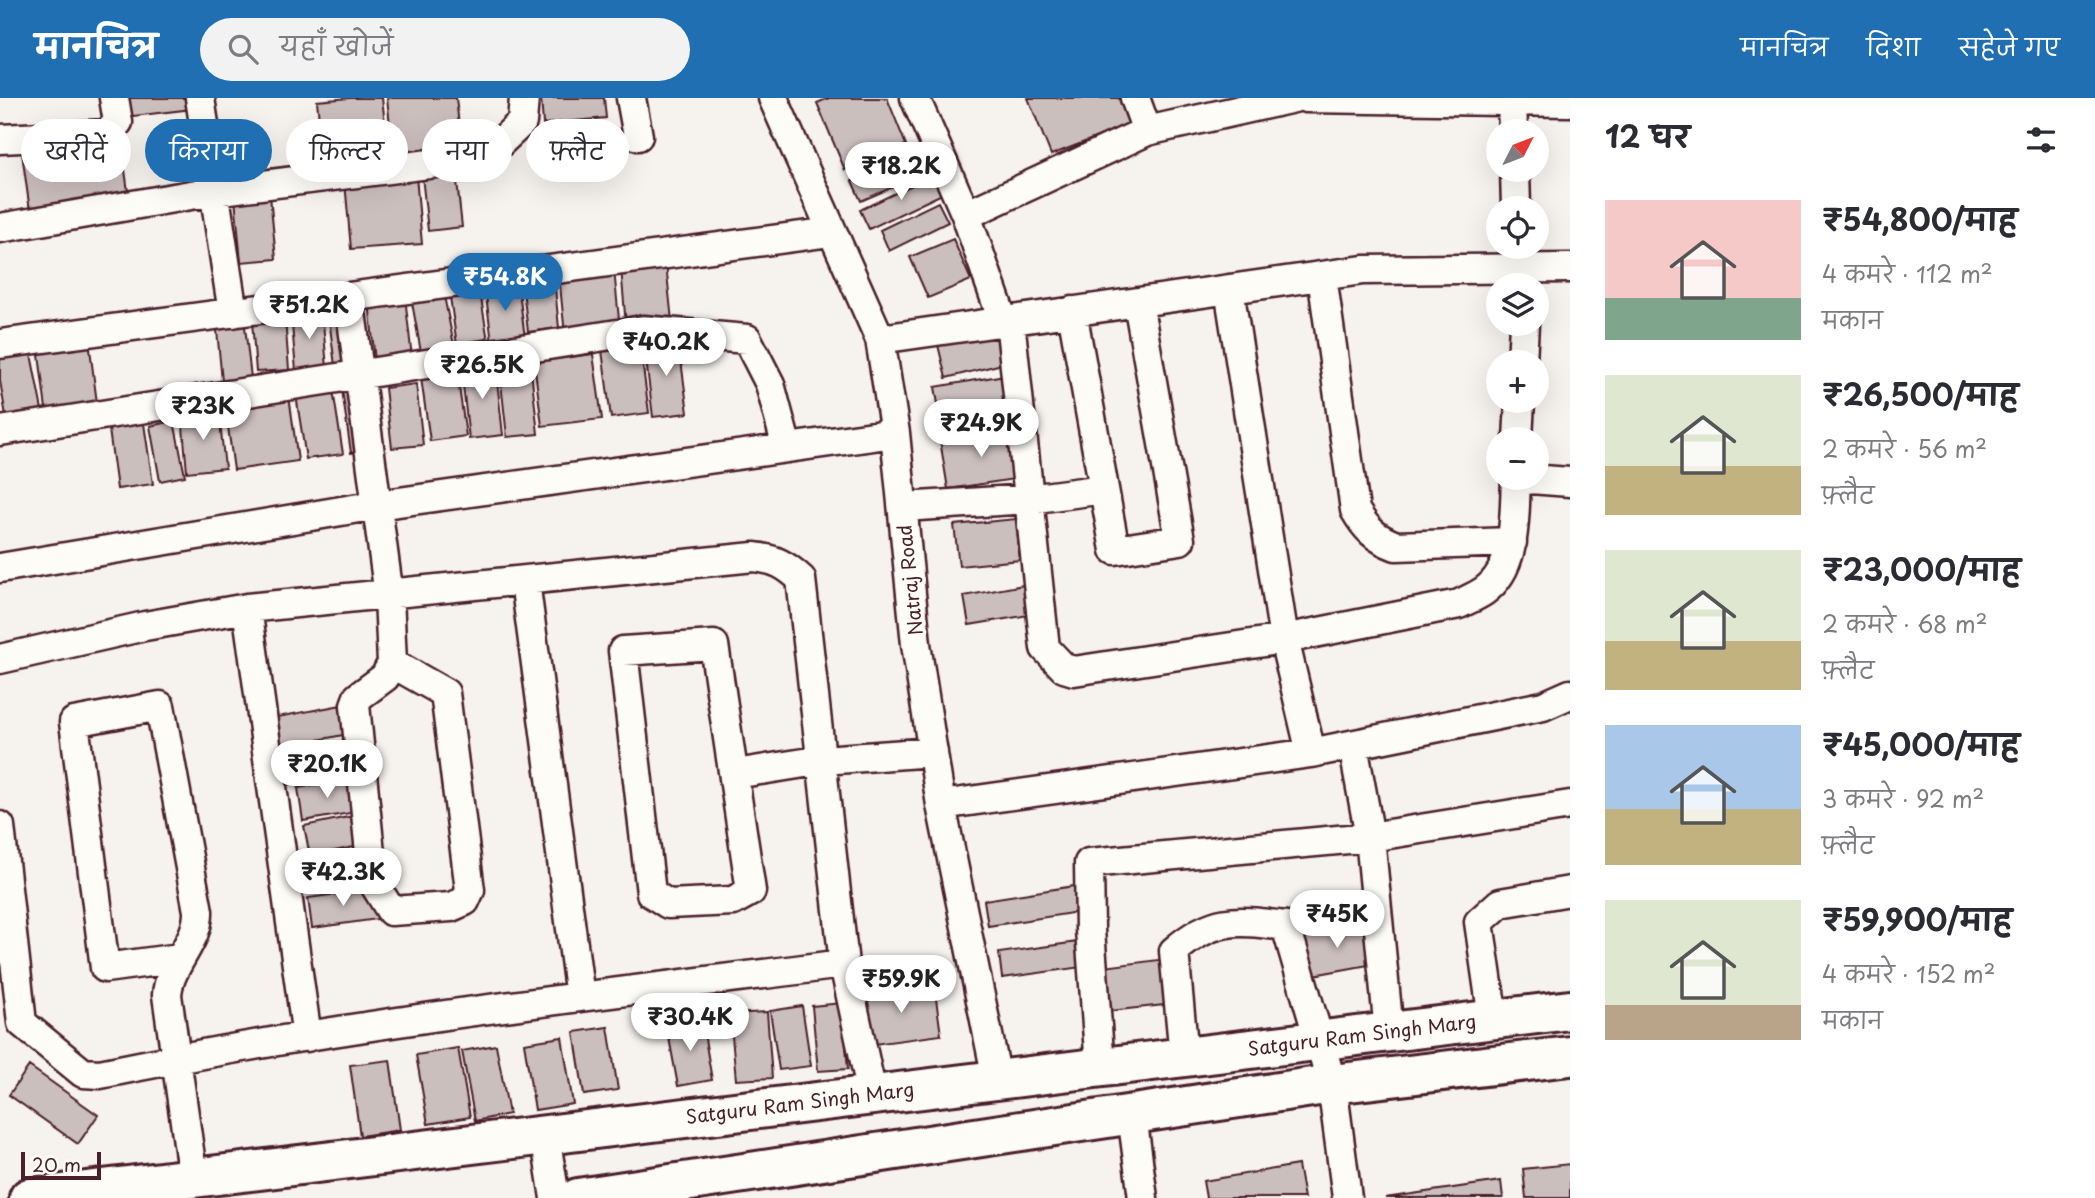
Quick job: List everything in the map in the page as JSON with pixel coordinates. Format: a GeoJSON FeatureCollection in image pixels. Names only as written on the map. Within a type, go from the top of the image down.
{"type":"FeatureCollection","features":[{"type":"Feature","properties":{"kind":"main road","name":"Satguru Ram Singh Marg"},"geometry":{"type":"LineString","coordinates":[[29,1198],[1570,1010]]}},
{"type":"Feature","properties":{"kind":"main road"},"geometry":{"type":"LineString","coordinates":[[578,1198],[1332,1084],[1570,1056]]}},
{"type":"Feature","properties":{"kind":"street"},"geometry":{"type":"LineString","coordinates":[[0,139],[107,134],[118,122],[114,98]]}},
{"type":"Feature","properties":{"kind":"street"},"geometry":{"type":"LineString","coordinates":[[200,98],[233,313]]}},
{"type":"Feature","properties":{"kind":"street"},"geometry":{"type":"LineString","coordinates":[[0,228],[214,191],[485,157],[522,122],[524,98]]}},
{"type":"Feature","properties":{"kind":"street"},"geometry":{"type":"LineString","coordinates":[[631,98],[638,136]]}},
{"type":"Feature","properties":{"kind":"street","name":"Natraj Road"},"geometry":{"type":"LineString","coordinates":[[773,98],[880,339],[895,433],[916,644],[941,805],[997,1079]]}},
{"type":"Feature","properties":{"kind":"street"},"geometry":{"type":"LineString","coordinates":[[915,98],[966,215],[1006,321],[1045,648],[1064,668],[1074,671],[1284,639],[1459,604],[1485,591],[1498,575],[1512,542],[1515,490]]}},
{"type":"Feature","properties":{"kind":"street"},"geometry":{"type":"LineString","coordinates":[[1135,98],[1147,131]]}},
{"type":"Feature","properties":{"kind":"street"},"geometry":{"type":"LineString","coordinates":[[966,215],[1147,131],[1221,106],[1294,98]]}},
{"type":"Feature","properties":{"kind":"street"},"geometry":{"type":"LineString","coordinates":[[1306,98],[1512,99],[1570,102]]}},
{"type":"Feature","properties":{"kind":"street"},"geometry":{"type":"LineString","coordinates":[[1512,99],[1513,119]]}},
{"type":"Feature","properties":{"kind":"street"},"geometry":{"type":"LineString","coordinates":[[0,344],[831,232]]}},
{"type":"Feature","properties":{"kind":"street"},"geometry":{"type":"LineString","coordinates":[[880,339],[1363,270],[1570,268]]}},
{"type":"Feature","properties":{"kind":"street"},"geometry":{"type":"LineString","coordinates":[[1322,276],[1355,510],[1365,528],[1380,540],[1396,545],[1512,542]]}},
{"type":"Feature","properties":{"kind":"street"},"geometry":{"type":"LineString","coordinates":[[1229,289],[1284,639],[1311,754]]}},
{"type":"Feature","properties":{"kind":"street"},"geometry":{"type":"LineString","coordinates":[[349,297],[388,596],[392,663],[385,677],[358,697],[355,705],[373,882],[391,911],[452,907],[465,901],[470,890],[445,694],[392,663]]}},
{"type":"Feature","properties":{"kind":"street"},"geometry":{"type":"LineString","coordinates":[[1072,312],[1115,550],[1180,540],[1138,302]]}},
{"type":"Feature","properties":{"kind":"street"},"geometry":{"type":"LineString","coordinates":[[0,431],[643,330],[747,339],[770,384],[787,448]]}},
{"type":"Feature","properties":{"kind":"street"},"geometry":{"type":"LineString","coordinates":[[0,568],[377,505],[895,433]]}},
{"type":"Feature","properties":{"kind":"street"},"geometry":{"type":"LineString","coordinates":[[1549,480],[1570,482]]}},
{"type":"Feature","properties":{"kind":"street"},"geometry":{"type":"LineString","coordinates":[[903,507],[1029,499],[1104,489]]}},
{"type":"Feature","properties":{"kind":"street"},"geometry":{"type":"LineString","coordinates":[[0,659],[145,626],[247,608],[388,596],[754,557],[772,559],[786,566],[801,579],[844,964],[872,1094]]}},
{"type":"Feature","properties":{"kind":"street"},"geometry":{"type":"LineString","coordinates":[[525,581],[580,997]]}},
{"type":"Feature","properties":{"kind":"street"},"geometry":{"type":"LineString","coordinates":[[247,608],[307,1037]]}},
{"type":"Feature","properties":{"kind":"street"},"geometry":{"type":"LineString","coordinates":[[714,645],[734,774],[751,891],[733,901],[668,904],[651,893],[622,651],[714,645]]}},
{"type":"Feature","properties":{"kind":"street"},"geometry":{"type":"LineString","coordinates":[[941,805],[1311,754],[1543,706],[1570,694]]}},
{"type":"Feature","properties":{"kind":"street"},"geometry":{"type":"LineString","coordinates":[[180,958],[105,968],[74,722],[160,706],[198,911],[196,929],[180,958],[170,975],[167,995],[193,1178]]}},
{"type":"Feature","properties":{"kind":"street"},"geometry":{"type":"LineString","coordinates":[[1353,745],[1370,837],[1389,1032]]}},
{"type":"Feature","properties":{"kind":"street"},"geometry":{"type":"LineString","coordinates":[[734,774],[823,760],[933,752]]}},
{"type":"Feature","properties":{"kind":"street"},"geometry":{"type":"LineString","coordinates":[[1100,1067],[1090,930],[1089,863],[1370,837],[1570,805]]}},
{"type":"Feature","properties":{"kind":"street"},"geometry":{"type":"LineString","coordinates":[[0,826],[11,1024],[83,1073],[100,1074],[175,1058],[580,997],[844,964]]}},
{"type":"Feature","properties":{"kind":"street"},"geometry":{"type":"LineString","coordinates":[[1493,1019],[1479,922],[1500,903],[1570,891]]}},
{"type":"Feature","properties":{"kind":"street"},"geometry":{"type":"LineString","coordinates":[[1184,1056],[1174,951],[1196,932],[1235,920],[1286,926],[1332,1084],[1347,1198]]}},
{"type":"Feature","properties":{"kind":"street"},"geometry":{"type":"LineString","coordinates":[[1132,1115],[1143,1198]]}},
{"type":"Feature","properties":{"kind":"street"},"geometry":{"type":"LineString","coordinates":[[545,1135],[555,1198]]}},
{"type":"Feature","properties":{"kind":"building"},"geometry":{"type":"Polygon","coordinates":[[[123,98],[191,98],[192,109],[125,117],[123,98]]]}},
{"type":"Feature","properties":{"kind":"building"},"geometry":{"type":"Polygon","coordinates":[[[382,98],[384,119],[319,119],[317,101],[382,98]]]}},
{"type":"Feature","properties":{"kind":"building"},"geometry":{"type":"Polygon","coordinates":[[[387,98],[456,98],[458,119],[422,119],[422,158],[408,160],[408,119],[389,119],[387,98]]]}},
{"type":"Feature","properties":{"kind":"building"},"geometry":{"type":"Polygon","coordinates":[[[541,98],[604,98],[606,118],[543,119],[541,98]]]}},
{"type":"Feature","properties":{"kind":"building"},"geometry":{"type":"Polygon","coordinates":[[[829,98],[887,98],[906,145],[845,170],[817,103],[829,98]]]}},
{"type":"Feature","properties":{"kind":"building"},"geometry":{"type":"Polygon","coordinates":[[[1028,98],[1120,98],[1131,124],[1051,155],[1028,98]]]}},
{"type":"Feature","properties":{"kind":"building"},"geometry":{"type":"Polygon","coordinates":[[[921,151],[930,171],[861,201],[852,181],[921,151]]]}},
{"type":"Feature","properties":{"kind":"building"},"geometry":{"type":"Polygon","coordinates":[[[933,175],[942,194],[869,229],[860,210],[933,175]]]}},
{"type":"Feature","properties":{"kind":"building"},"geometry":{"type":"Polygon","coordinates":[[[416,176],[422,244],[351,249],[345,182],[408,182],[408,177],[416,176]]]}},
{"type":"Feature","properties":{"kind":"building"},"geometry":{"type":"Polygon","coordinates":[[[26,182],[127,182],[129,199],[30,211],[26,182]]]}},
{"type":"Feature","properties":{"kind":"building"},"geometry":{"type":"Polygon","coordinates":[[[423,182],[457,182],[462,227],[428,231],[423,182]]]}},
{"type":"Feature","properties":{"kind":"building"},"geometry":{"type":"Polygon","coordinates":[[[270,195],[276,259],[241,262],[235,198],[270,195]]]}},
{"type":"Feature","properties":{"kind":"building"},"geometry":{"type":"Polygon","coordinates":[[[938,202],[948,222],[889,251],[880,230],[938,202]]]}},
{"type":"Feature","properties":{"kind":"building"},"geometry":{"type":"Polygon","coordinates":[[[953,239],[971,280],[928,298],[910,257],[953,239]]]}},
{"type":"Feature","properties":{"kind":"building"},"geometry":{"type":"Polygon","coordinates":[[[666,264],[672,321],[626,326],[621,268],[666,264]]]}},
{"type":"Feature","properties":{"kind":"building"},"geometry":{"type":"Polygon","coordinates":[[[614,270],[620,329],[565,335],[559,275],[614,270]]]}},
{"type":"Feature","properties":{"kind":"building"},"geometry":{"type":"Polygon","coordinates":[[[554,278],[559,328],[528,332],[522,281],[554,278]]]}},
{"type":"Feature","properties":{"kind":"building"},"geometry":{"type":"Polygon","coordinates":[[[518,284],[525,338],[492,342],[485,288],[518,284]]]}},
{"type":"Feature","properties":{"kind":"building"},"geometry":{"type":"Polygon","coordinates":[[[479,286],[488,341],[457,345],[449,290],[479,286]]]}},
{"type":"Feature","properties":{"kind":"building"},"geometry":{"type":"Polygon","coordinates":[[[443,291],[454,345],[421,352],[411,297],[443,291]]]}},
{"type":"Feature","properties":{"kind":"building"},"geometry":{"type":"Polygon","coordinates":[[[405,297],[412,358],[375,362],[369,301],[405,297]]]}},
{"type":"Feature","properties":{"kind":"building"},"geometry":{"type":"Polygon","coordinates":[[[347,301],[355,362],[335,366],[327,303],[347,301]]]}},
{"type":"Feature","properties":{"kind":"building"},"geometry":{"type":"Polygon","coordinates":[[[322,311],[327,368],[296,371],[291,313],[322,311]]]}},
{"type":"Feature","properties":{"kind":"building"},"geometry":{"type":"Polygon","coordinates":[[[244,318],[251,378],[222,381],[216,320],[244,318]]]}},
{"type":"Feature","properties":{"kind":"building"},"geometry":{"type":"Polygon","coordinates":[[[285,318],[289,370],[256,372],[252,321],[285,318]]]}},
{"type":"Feature","properties":{"kind":"building"},"geometry":{"type":"Polygon","coordinates":[[[1002,329],[1010,362],[946,378],[938,345],[1002,329]]]}},
{"type":"Feature","properties":{"kind":"building"},"geometry":{"type":"Polygon","coordinates":[[[678,338],[688,413],[653,417],[644,343],[678,338]]]}},
{"type":"Feature","properties":{"kind":"building"},"geometry":{"type":"Polygon","coordinates":[[[89,341],[97,403],[46,409],[38,347],[89,341]]]}},
{"type":"Feature","properties":{"kind":"building"},"geometry":{"type":"Polygon","coordinates":[[[29,344],[42,410],[6,416],[0,381],[0,349],[29,344]]]}},
{"type":"Feature","properties":{"kind":"building"},"geometry":{"type":"Polygon","coordinates":[[[640,345],[649,413],[611,418],[602,350],[640,345]]]}},
{"type":"Feature","properties":{"kind":"building"},"geometry":{"type":"Polygon","coordinates":[[[593,354],[602,419],[542,426],[534,362],[593,354]]]}},
{"type":"Feature","properties":{"kind":"building"},"geometry":{"type":"Polygon","coordinates":[[[530,361],[538,434],[507,437],[499,364],[530,361]]]}},
{"type":"Feature","properties":{"kind":"building"},"geometry":{"type":"Polygon","coordinates":[[[495,363],[503,435],[469,439],[461,367],[495,363]]]}},
{"type":"Feature","properties":{"kind":"building"},"geometry":{"type":"Polygon","coordinates":[[[457,373],[466,436],[430,441],[421,378],[457,373]]]}},
{"type":"Feature","properties":{"kind":"building"},"geometry":{"type":"Polygon","coordinates":[[[1005,375],[1013,419],[943,432],[935,387],[1005,375]]]}},
{"type":"Feature","properties":{"kind":"building"},"geometry":{"type":"Polygon","coordinates":[[[416,384],[423,445],[392,448],[385,388],[416,384]]]}},
{"type":"Feature","properties":{"kind":"building"},"geometry":{"type":"Polygon","coordinates":[[[356,389],[364,450],[351,453],[342,390],[356,389]]]}},
{"type":"Feature","properties":{"kind":"building"},"geometry":{"type":"Polygon","coordinates":[[[333,390],[343,454],[306,459],[296,395],[333,390]]]}},
{"type":"Feature","properties":{"kind":"building"},"geometry":{"type":"Polygon","coordinates":[[[289,396],[298,461],[234,470],[225,405],[289,396]]]}},
{"type":"Feature","properties":{"kind":"building"},"geometry":{"type":"Polygon","coordinates":[[[219,413],[225,468],[187,472],[182,416],[219,413]]]}},
{"type":"Feature","properties":{"kind":"building"},"geometry":{"type":"Polygon","coordinates":[[[143,417],[153,484],[117,489],[108,422],[143,417]]]}},
{"type":"Feature","properties":{"kind":"building"},"geometry":{"type":"Polygon","coordinates":[[[174,421],[185,476],[160,481],[150,426],[174,421]]]}},
{"type":"Feature","properties":{"kind":"building"},"geometry":{"type":"Polygon","coordinates":[[[1013,428],[1021,478],[948,489],[940,440],[1013,428]]]}},
{"type":"Feature","properties":{"kind":"building"},"geometry":{"type":"Polygon","coordinates":[[[1016,519],[1020,560],[959,566],[954,525],[1016,519]]]}},
{"type":"Feature","properties":{"kind":"building"},"geometry":{"type":"Polygon","coordinates":[[[1029,584],[1035,614],[969,625],[964,596],[1029,584]]]}},
{"type":"Feature","properties":{"kind":"building"},"geometry":{"type":"Polygon","coordinates":[[[347,704],[353,733],[278,748],[272,718],[347,704]]]}},
{"type":"Feature","properties":{"kind":"building"},"geometry":{"type":"Polygon","coordinates":[[[349,741],[354,774],[277,786],[272,753],[349,741]]]}},
{"type":"Feature","properties":{"kind":"building"},"geometry":{"type":"Polygon","coordinates":[[[350,779],[356,812],[303,821],[298,788],[350,779]]]}},
{"type":"Feature","properties":{"kind":"building"},"geometry":{"type":"Polygon","coordinates":[[[358,815],[364,845],[310,856],[304,826],[358,815]]]}},
{"type":"Feature","properties":{"kind":"building"},"geometry":{"type":"Polygon","coordinates":[[[366,854],[365,883],[305,893],[301,861],[366,854]]]}},
{"type":"Feature","properties":{"kind":"building"},"geometry":{"type":"Polygon","coordinates":[[[1081,885],[1085,911],[988,926],[984,900],[1081,885]]]}},
{"type":"Feature","properties":{"kind":"building"},"geometry":{"type":"Polygon","coordinates":[[[374,889],[378,919],[312,928],[308,898],[374,889]]]}},
{"type":"Feature","properties":{"kind":"building"},"geometry":{"type":"Polygon","coordinates":[[[1367,925],[1374,964],[1308,976],[1301,936],[1367,925]]]}},
{"type":"Feature","properties":{"kind":"building"},"geometry":{"type":"Polygon","coordinates":[[[1085,941],[1089,966],[1002,978],[999,953],[1085,941]]]}},
{"type":"Feature","properties":{"kind":"building"},"geometry":{"type":"Polygon","coordinates":[[[1166,959],[1173,1004],[1101,1012],[1096,968],[1166,959]]]}},
{"type":"Feature","properties":{"kind":"building"},"geometry":{"type":"Polygon","coordinates":[[[934,984],[941,1035],[867,1045],[860,995],[934,984]]]}},
{"type":"Feature","properties":{"kind":"building"},"geometry":{"type":"Polygon","coordinates":[[[842,1003],[848,1069],[818,1071],[812,1006],[842,1003]]]}},
{"type":"Feature","properties":{"kind":"building"},"geometry":{"type":"Polygon","coordinates":[[[802,1006],[811,1066],[779,1070],[770,1011],[802,1006]]]}},
{"type":"Feature","properties":{"kind":"building"},"geometry":{"type":"Polygon","coordinates":[[[767,1012],[772,1078],[736,1080],[730,1014],[767,1012]]]}},
{"type":"Feature","properties":{"kind":"building"},"geometry":{"type":"Polygon","coordinates":[[[702,1021],[712,1080],[678,1086],[667,1027],[702,1021]]]}},
{"type":"Feature","properties":{"kind":"building"},"geometry":{"type":"Polygon","coordinates":[[[608,1027],[618,1090],[584,1095],[574,1032],[608,1027]]]}},
{"type":"Feature","properties":{"kind":"building"},"geometry":{"type":"Polygon","coordinates":[[[562,1037],[573,1104],[535,1110],[524,1043],[562,1037]]]}},
{"type":"Feature","properties":{"kind":"building"},"geometry":{"type":"Polygon","coordinates":[[[496,1045],[509,1114],[475,1121],[462,1051],[496,1045]]]}},
{"type":"Feature","properties":{"kind":"building"},"geometry":{"type":"Polygon","coordinates":[[[458,1048],[470,1117],[428,1124],[416,1055],[458,1048]]]}},
{"type":"Feature","properties":{"kind":"building"},"geometry":{"type":"Polygon","coordinates":[[[390,1060],[400,1130],[360,1136],[350,1065],[390,1060]]]}},
{"type":"Feature","properties":{"kind":"building"},"geometry":{"type":"Polygon","coordinates":[[[29,1066],[98,1115],[78,1144],[9,1095],[29,1066]]]}},
{"type":"Feature","properties":{"kind":"building"},"geometry":{"type":"Polygon","coordinates":[[[1570,1164],[1570,1198],[1526,1198],[1523,1169],[1570,1164]]]}},
{"type":"Feature","properties":{"kind":"building"},"geometry":{"type":"Polygon","coordinates":[[[1298,1165],[1304,1198],[1206,1198],[1203,1181],[1298,1165]]]}},
{"type":"Feature","properties":{"kind":"building"},"geometry":{"type":"Polygon","coordinates":[[[1501,1181],[1503,1198],[1385,1198],[1501,1181]]]}}]}
